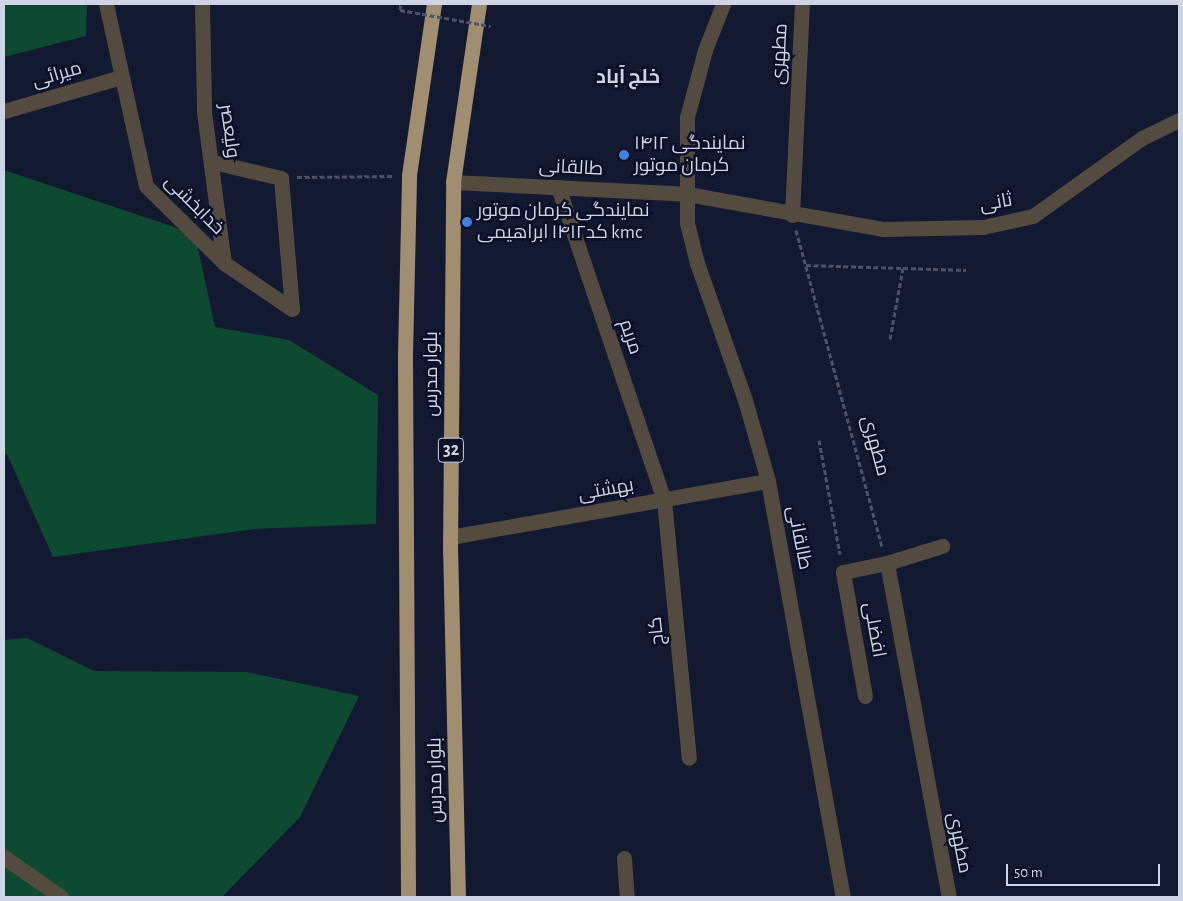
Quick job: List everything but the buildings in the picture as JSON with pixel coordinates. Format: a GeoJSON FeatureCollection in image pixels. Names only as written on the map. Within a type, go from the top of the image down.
{"type":"FeatureCollection","features":[{"type":"Feature","properties":{"kind":"highway","name":"بلوار مدرس"},"geometry":{"type":"LineString","coordinates":[[408,897],[406,355],[409,176],[434,4]]}},
{"type":"Feature","properties":{"kind":"highway","name":"بلوار مدرس"},"geometry":{"type":"LineString","coordinates":[[458,897],[450,537],[453,182],[479,4]]}},
{"type":"Feature","properties":{"kind":"street","name":"خدابخشی"},"geometry":{"type":"LineString","coordinates":[[106,4],[146,186],[224,263],[292,309],[281,178]]}},
{"type":"Feature","properties":{"kind":"street","name":"ولیعصر"},"geometry":{"type":"LineString","coordinates":[[202,4],[204,112],[213,162],[224,263]]}},
{"type":"Feature","properties":{"kind":"street","name":"طالقانی"},"geometry":{"type":"LineString","coordinates":[[723,4],[705,50],[687,117],[687,223],[697,263],[745,400],[768,481],[843,897]]}},
{"type":"Feature","properties":{"kind":"street","name":"مطهری"},"geometry":{"type":"LineString","coordinates":[[792,215],[802,4]]}},
{"type":"Feature","properties":{"kind":"street","name":"میرائی"},"geometry":{"type":"LineString","coordinates":[[4,111],[121,77]]}},
{"type":"Feature","properties":{"kind":"street","name":"ثانی"},"geometry":{"type":"LineString","coordinates":[[792,215],[884,229],[984,227],[1033,216],[1142,138],[1179,120]]}},
{"type":"Feature","properties":{"kind":"street"},"geometry":{"type":"LineString","coordinates":[[213,162],[281,178]]}},
{"type":"Feature","properties":{"kind":"street","name":"طالقانی"},"geometry":{"type":"LineString","coordinates":[[453,182],[687,194],[792,215]]}},
{"type":"Feature","properties":{"kind":"street","name":"مریم"},"geometry":{"type":"LineString","coordinates":[[558,188],[664,500]]}},
{"type":"Feature","properties":{"kind":"street","name":"بهشتی"},"geometry":{"type":"LineString","coordinates":[[450,537],[768,481]]}},
{"type":"Feature","properties":{"kind":"street","name":"کاج"},"geometry":{"type":"LineString","coordinates":[[664,500],[689,758]]}},
{"type":"Feature","properties":{"kind":"street"},"geometry":{"type":"LineString","coordinates":[[843,572],[887,563],[942,546]]}},
{"type":"Feature","properties":{"kind":"street","name":"مطهری"},"geometry":{"type":"LineString","coordinates":[[887,563],[949,897]]}},
{"type":"Feature","properties":{"kind":"street","name":"افضلی"},"geometry":{"type":"LineString","coordinates":[[843,572],[865,696]]}},
{"type":"Feature","properties":{"kind":"street"},"geometry":{"type":"LineString","coordinates":[[4,857],[61,897]]}},
{"type":"Feature","properties":{"kind":"street"},"geometry":{"type":"LineString","coordinates":[[624,858],[627,897]]}},
{"type":"Feature","properties":{"kind":"path"},"geometry":{"type":"LineString","coordinates":[[401,4],[400,10],[491,26]]}},
{"type":"Feature","properties":{"kind":"path"},"geometry":{"type":"LineString","coordinates":[[281,178],[409,176]]}},
{"type":"Feature","properties":{"kind":"path","name":"مطهری"},"geometry":{"type":"LineString","coordinates":[[792,215],[887,563]]}},
{"type":"Feature","properties":{"kind":"path"},"geometry":{"type":"LineString","coordinates":[[806,265],[966,270]]}},
{"type":"Feature","properties":{"kind":"path"},"geometry":{"type":"LineString","coordinates":[[890,339],[903,268]]}},
{"type":"Feature","properties":{"kind":"path"},"geometry":{"type":"LineString","coordinates":[[819,440],[843,572]]}},
{"type":"Feature","properties":{"kind":"green space"},"geometry":{"type":"Polygon","coordinates":[[[4,4],[87,4],[86,36],[4,57],[4,4]]]}},
{"type":"Feature","properties":{"kind":"green space"},"geometry":{"type":"Polygon","coordinates":[[[4,170],[195,234],[215,327],[289,340],[378,395],[376,524],[254,529],[53,557],[7,454],[4,455],[4,170]]]}},
{"type":"Feature","properties":{"kind":"green space"},"geometry":{"type":"Polygon","coordinates":[[[27,638],[94,671],[247,672],[359,696],[300,817],[222,897],[4,897],[4,640],[27,638]]]}},
{"type":"Feature","properties":{"kind":"place","name":"نمایندگی ۱۴۱۲ کرمان موتور"},"geometry":{"type":"Point","coordinates":[624,155]}},
{"type":"Feature","properties":{"kind":"place","name":"نمایندگی کرمان موتور کد۱۴۱۲ ابراهیمی kmc"},"geometry":{"type":"Point","coordinates":[467,222]}},
{"type":"Feature","properties":{"kind":"district","name":"خلج آباد"},"geometry":{"type":"Point","coordinates":[628,77]}}]}
